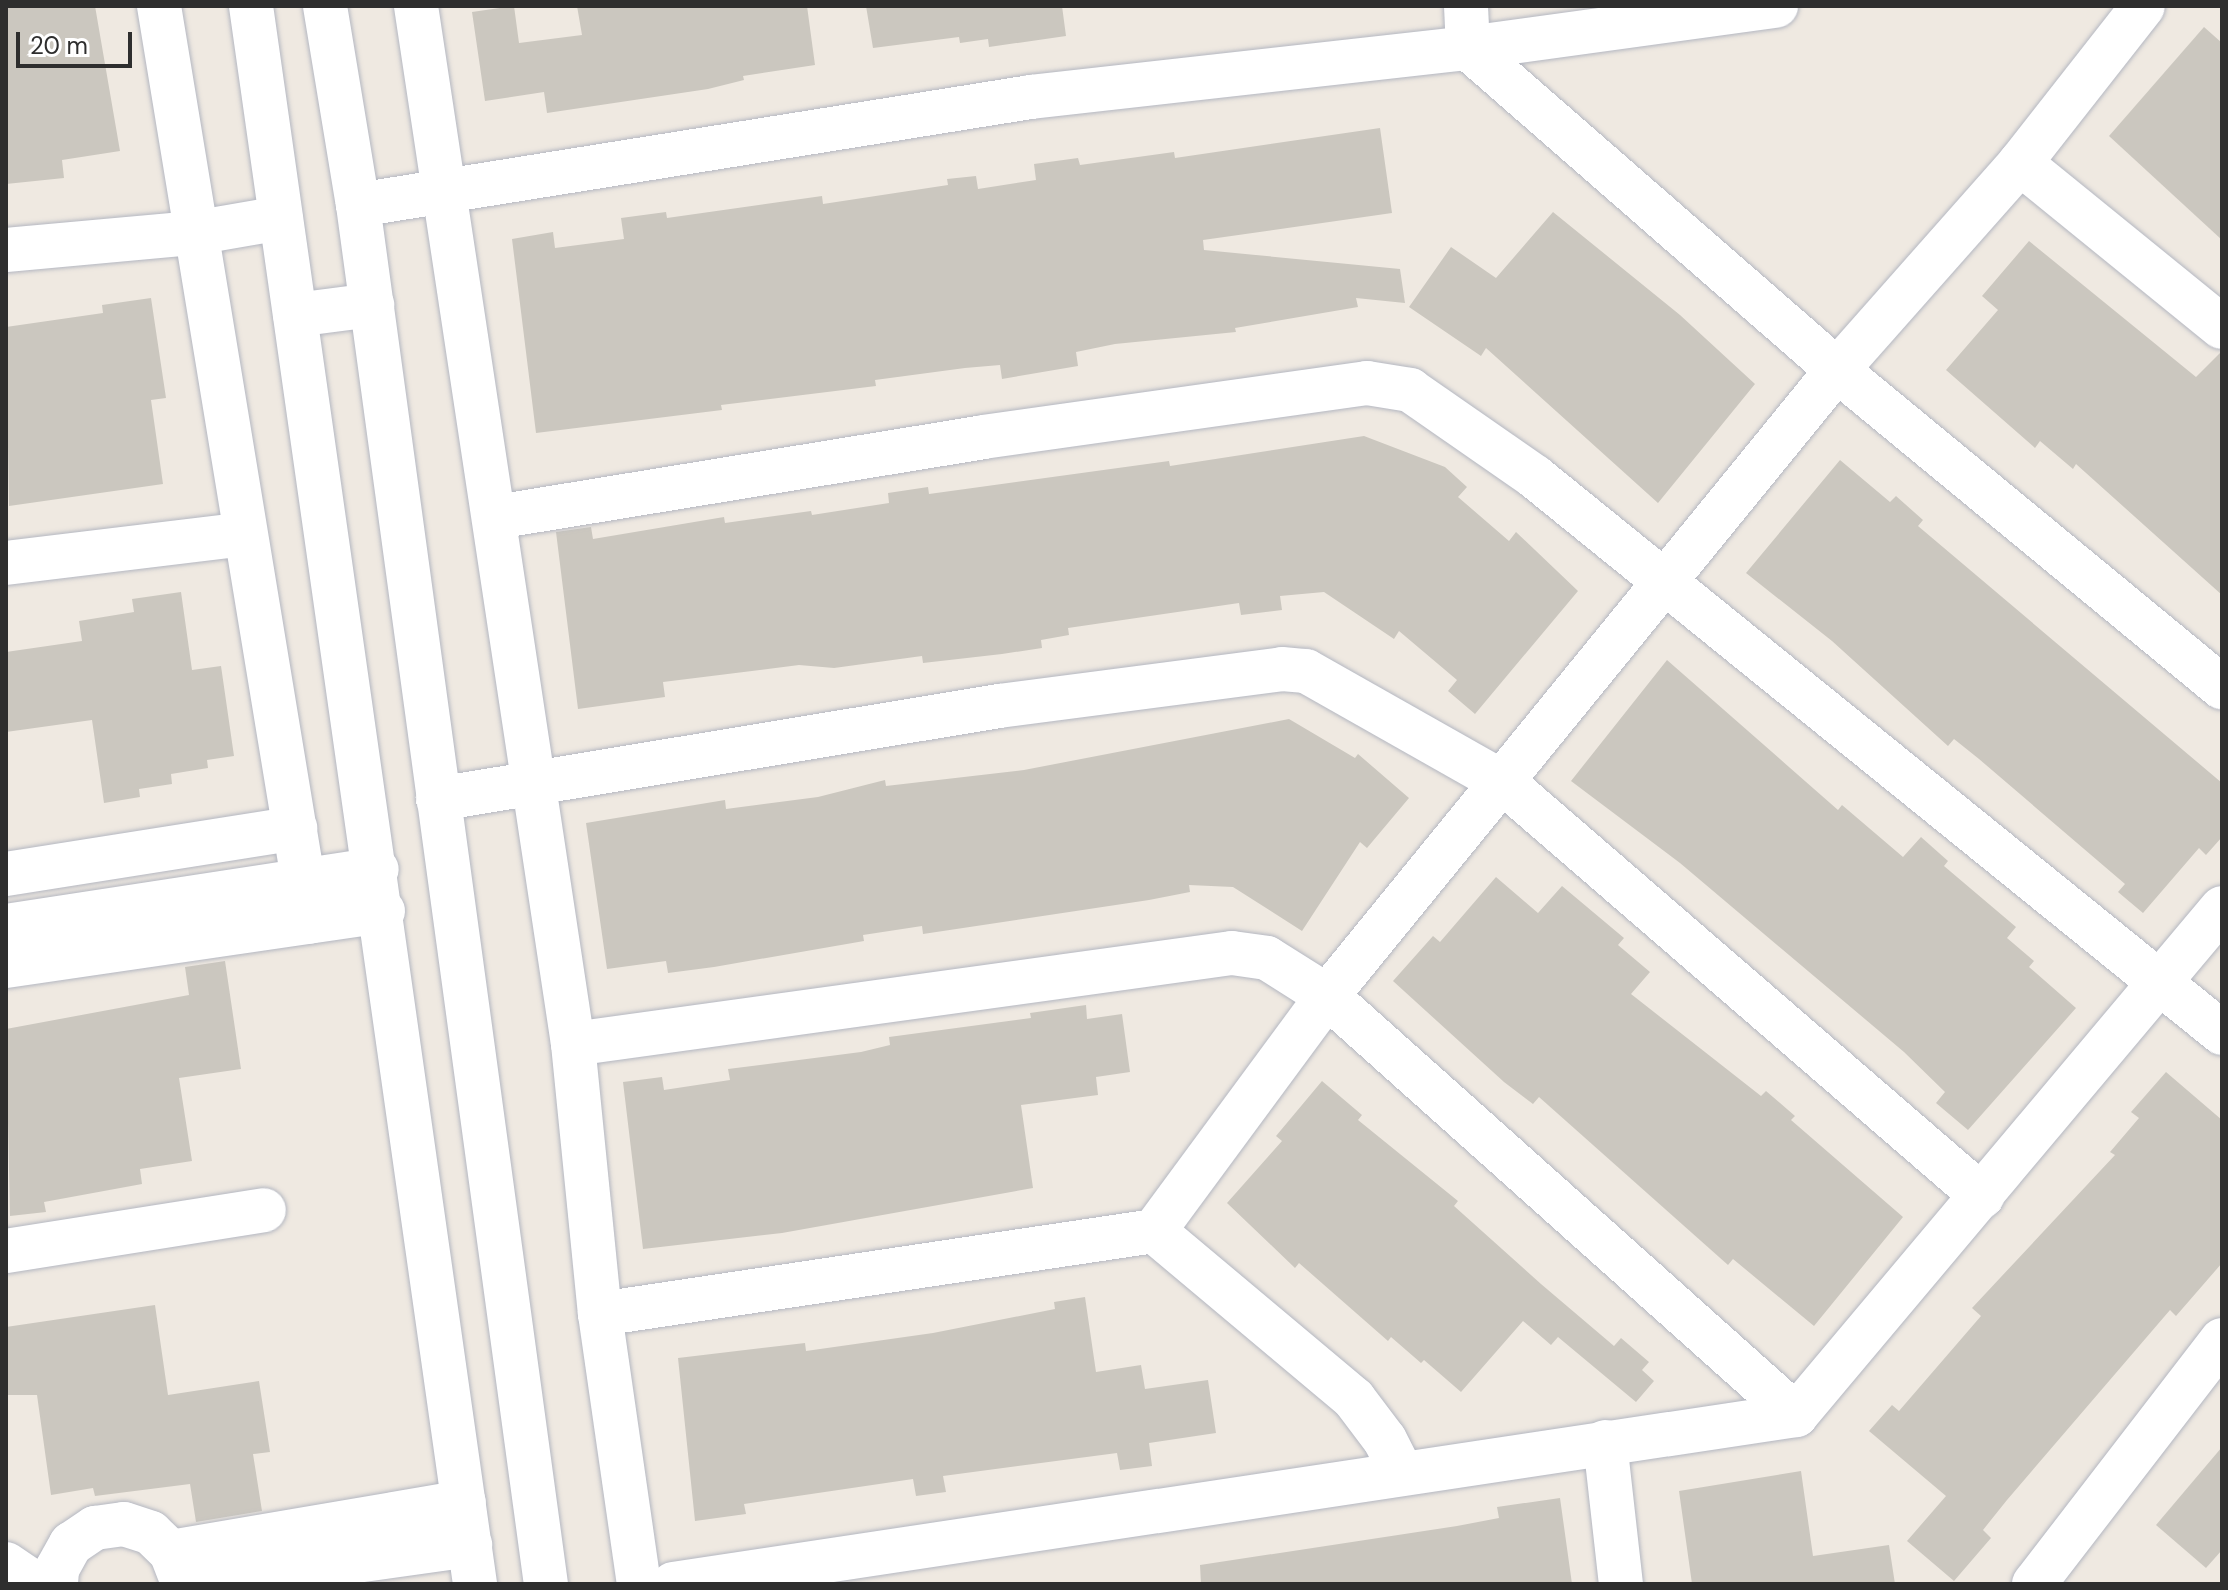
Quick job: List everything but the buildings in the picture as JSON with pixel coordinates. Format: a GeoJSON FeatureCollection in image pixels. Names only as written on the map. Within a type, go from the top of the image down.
{"type":"FeatureCollection","features":[{"type":"Feature","properties":{"kind":"street"},"geometry":{"type":"LineString","coordinates":[[159,6],[306,902]]}},
{"type":"Feature","properties":{"kind":"street"},"geometry":{"type":"LineString","coordinates":[[182,1573],[472,1565],[380,890],[251,6]]}},
{"type":"Feature","properties":{"kind":"street"},"geometry":{"type":"LineString","coordinates":[[325,6],[358,205],[546,1584]]}},
{"type":"Feature","properties":{"kind":"street"},"geometry":{"type":"LineString","coordinates":[[416,6],[496,517],[573,1044],[600,1314],[639,1584]]}},
{"type":"Feature","properties":{"kind":"street"},"geometry":{"type":"LineString","coordinates":[[358,205],[1467,27],[1776,6]]}},
{"type":"Feature","properties":{"kind":"street"},"geometry":{"type":"LineString","coordinates":[[600,1314],[1154,1231],[1327,996],[1504,783],[1663,581],[1837,370],[2020,163],[2143,6]]}},
{"type":"Feature","properties":{"kind":"street"},"geometry":{"type":"LineString","coordinates":[[1467,27],[1837,370],[2222,687]]}},
{"type":"Feature","properties":{"kind":"street"},"geometry":{"type":"LineString","coordinates":[[2020,163],[2222,327]]}},
{"type":"Feature","properties":{"kind":"street"},"geometry":{"type":"LineString","coordinates":[[6,250],[194,233],[281,218]]}},
{"type":"Feature","properties":{"kind":"street"},"geometry":{"type":"LineString","coordinates":[[295,315],[372,305]]}},
{"type":"Feature","properties":{"kind":"street"},"geometry":{"type":"LineString","coordinates":[[496,517],[983,437],[1367,383],[1410,390],[1443,408],[1663,581],[2165,982],[2222,1033]]}},
{"type":"Feature","properties":{"kind":"street"},"geometry":{"type":"LineString","coordinates":[[6,563],[244,534]]}},
{"type":"Feature","properties":{"kind":"street"},"geometry":{"type":"LineString","coordinates":[[438,799],[999,706],[1282,669],[1306,671],[1504,783],[1982,1196]]}},
{"type":"Feature","properties":{"kind":"street"},"geometry":{"type":"LineString","coordinates":[[6,874],[295,828]]}},
{"type":"Feature","properties":{"kind":"street"},"geometry":{"type":"LineString","coordinates":[[6,966],[306,902],[380,890]]}},
{"type":"Feature","properties":{"kind":"street"},"geometry":{"type":"LineString","coordinates":[[6,926],[306,902]]}},
{"type":"Feature","properties":{"kind":"street"},"geometry":{"type":"LineString","coordinates":[[673,1584],[1401,1471],[1796,1415],[2165,982],[2222,908]]}},
{"type":"Feature","properties":{"kind":"street"},"geometry":{"type":"LineString","coordinates":[[573,1044],[1232,953],[1267,958],[1327,996],[1796,1415]]}},
{"type":"Feature","properties":{"kind":"street"},"geometry":{"type":"LineString","coordinates":[[419,1172],[488,1163]]}},
{"type":"Feature","properties":{"kind":"street"},"geometry":{"type":"LineString","coordinates":[[6,1251],[264,1210]]}},
{"type":"Feature","properties":{"kind":"street"},"geometry":{"type":"LineString","coordinates":[[1154,1231],[1354,1399],[1385,1440],[1401,1471]]}},
{"type":"Feature","properties":{"kind":"street"},"geometry":{"type":"LineString","coordinates":[[2034,1584],[2222,1340]]}},
{"type":"Feature","properties":{"kind":"street"},"geometry":{"type":"LineString","coordinates":[[1605,1442],[1621,1584]]}},
{"type":"Feature","properties":{"kind":"street"},"geometry":{"type":"LineString","coordinates":[[182,1573],[464,1502]]}},
{"type":"Feature","properties":{"kind":"street"},"geometry":{"type":"LineString","coordinates":[[56,1584],[57,1569],[71,1544],[95,1528],[124,1524],[151,1533],[182,1573]]}},
{"type":"Feature","properties":{"kind":"street"},"geometry":{"type":"LineString","coordinates":[[6,1564],[36,1584]]}}]}
